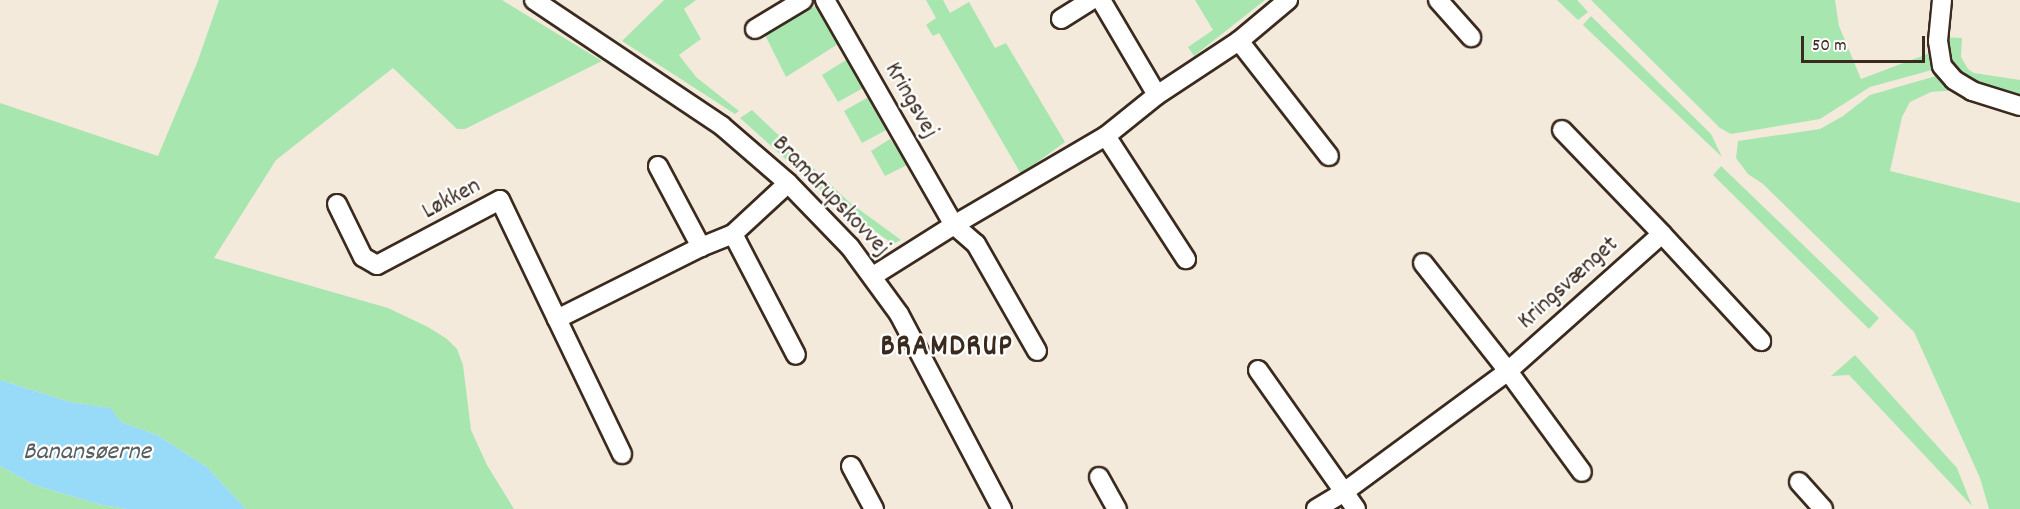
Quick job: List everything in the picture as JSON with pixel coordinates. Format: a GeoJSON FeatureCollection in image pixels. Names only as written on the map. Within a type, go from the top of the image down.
{"type":"FeatureCollection","features":[{"type":"Feature","properties":{"kind":"street","name":"Bramdrupskovvej"},"geometry":{"type":"LineString","coordinates":[[534,0],[696,107],[756,153],[850,247],[873,276],[898,314],[1002,509]]}},
{"type":"Feature","properties":{"kind":"street"},"geometry":{"type":"LineString","coordinates":[[755,29],[803,0]]}},
{"type":"Feature","properties":{"kind":"street","name":"Kringsvej"},"geometry":{"type":"LineString","coordinates":[[825,0],[954,225],[976,244],[1037,351]]}},
{"type":"Feature","properties":{"kind":"street"},"geometry":{"type":"LineString","coordinates":[[1061,19],[1092,0]]}},
{"type":"Feature","properties":{"kind":"street"},"geometry":{"type":"LineString","coordinates":[[1101,0],[1158,95]]}},
{"type":"Feature","properties":{"kind":"street"},"geometry":{"type":"LineString","coordinates":[[873,276],[954,225],[1106,136],[1158,95],[1239,41],[1288,0]]}},
{"type":"Feature","properties":{"kind":"street"},"geometry":{"type":"LineString","coordinates":[[1438,0],[1471,37]]}},
{"type":"Feature","properties":{"kind":"street"},"geometry":{"type":"LineString","coordinates":[[1942,0],[1938,41],[1942,66],[1954,80],[1972,90],[2020,106]]}},
{"type":"Feature","properties":{"kind":"street"},"geometry":{"type":"LineString","coordinates":[[1239,41],[1329,156]]}},
{"type":"Feature","properties":{"kind":"street"},"geometry":{"type":"LineString","coordinates":[[1562,130],[1761,341]]}},
{"type":"Feature","properties":{"kind":"street"},"geometry":{"type":"LineString","coordinates":[[1106,136],[1186,259]]}},
{"type":"Feature","properties":{"kind":"street"},"geometry":{"type":"LineString","coordinates":[[658,166],[702,247]]}},
{"type":"Feature","properties":{"kind":"street"},"geometry":{"type":"LineString","coordinates":[[557,319],[702,247],[734,234],[788,183]]}},
{"type":"Feature","properties":{"kind":"street","name":"Løkken"},"geometry":{"type":"LineString","coordinates":[[337,204],[363,257],[377,265],[500,200],[622,454]]}},
{"type":"Feature","properties":{"kind":"street"},"geometry":{"type":"LineString","coordinates":[[734,234],[796,355]]}},
{"type":"Feature","properties":{"kind":"street","name":"Kringsvænget"},"geometry":{"type":"LineString","coordinates":[[1316,509],[1344,492],[1508,371],[1662,234]]}},
{"type":"Feature","properties":{"kind":"street"},"geometry":{"type":"LineString","coordinates":[[1422,263],[1508,371],[1582,472]]}},
{"type":"Feature","properties":{"kind":"street"},"geometry":{"type":"LineString","coordinates":[[1258,370],[1356,509]]}},
{"type":"Feature","properties":{"kind":"street"},"geometry":{"type":"LineString","coordinates":[[851,466],[874,509]]}},
{"type":"Feature","properties":{"kind":"street"},"geometry":{"type":"LineString","coordinates":[[1099,477],[1118,509]]}},
{"type":"Feature","properties":{"kind":"street"},"geometry":{"type":"LineString","coordinates":[[1799,482],[1822,509]]}},
{"type":"Feature","properties":{"kind":"green space"},"geometry":{"type":"Polygon","coordinates":[[[219,0],[502,0],[602,61],[465,129],[457,129],[393,68],[276,160],[214,258],[388,308],[447,339],[457,349],[463,365],[471,430],[487,465],[514,509],[246,509],[207,467],[157,435],[121,422],[109,408],[70,402],[0,380],[0,103],[158,156],[197,63],[219,0]]]}},
{"type":"Feature","properties":{"kind":"green space"},"geometry":{"type":"Polygon","coordinates":[[[664,0],[696,0],[684,9],[701,39],[679,55],[696,77],[739,111],[735,114],[622,41],[664,0]]]}},
{"type":"Feature","properties":{"kind":"green space"},"geometry":{"type":"Polygon","coordinates":[[[926,0],[943,0],[950,13],[969,2],[995,48],[1006,43],[1065,142],[1021,174],[939,33],[933,36],[926,25],[936,18],[926,0]]]}},
{"type":"Feature","properties":{"kind":"green space"},"geometry":{"type":"Polygon","coordinates":[[[1195,0],[1265,0],[1194,56],[1188,47],[1213,30],[1195,0]]]}},
{"type":"Feature","properties":{"kind":"green space"},"geometry":{"type":"Polygon","coordinates":[[[1557,0],[1577,0],[1588,12],[1578,20],[1557,0]]]}},
{"type":"Feature","properties":{"kind":"green space"},"geometry":{"type":"Polygon","coordinates":[[[1591,0],[1835,0],[1839,26],[1861,79],[1930,53],[1935,66],[1932,70],[1870,87],[1820,119],[1731,134],[1720,128],[1591,0]]]}},
{"type":"Feature","properties":{"kind":"green space"},"geometry":{"type":"Polygon","coordinates":[[[816,6],[838,44],[786,77],[764,33],[816,6]]]}},
{"type":"Feature","properties":{"kind":"green space"},"geometry":{"type":"Polygon","coordinates":[[[1591,16],[1711,134],[1722,157],[1583,25],[1591,16]]]}},
{"type":"Feature","properties":{"kind":"green space"},"geometry":{"type":"Polygon","coordinates":[[[1942,37],[1962,38],[1961,57],[1968,69],[1974,73],[2020,80],[2020,97],[1965,77],[1955,68],[1942,37]]]}},
{"type":"Feature","properties":{"kind":"green space"},"geometry":{"type":"Polygon","coordinates":[[[846,60],[865,87],[838,102],[822,75],[846,60]]]}},
{"type":"Feature","properties":{"kind":"green space"},"geometry":{"type":"Polygon","coordinates":[[[1943,74],[1959,90],[1931,92],[1910,102],[1902,117],[1890,171],[2020,203],[2020,509],[1989,509],[1980,478],[1914,332],[1763,184],[1748,174],[1736,158],[1738,141],[1820,129],[1843,116],[1870,95],[1943,74]]]}},
{"type":"Feature","properties":{"kind":"green space"},"geometry":{"type":"Polygon","coordinates":[[[870,96],[888,129],[862,143],[844,111],[870,96]]]}},
{"type":"Feature","properties":{"kind":"green space"},"geometry":{"type":"Polygon","coordinates":[[[752,110],[849,202],[901,240],[893,244],[830,199],[740,118],[752,110]]]}},
{"type":"Feature","properties":{"kind":"green space"},"geometry":{"type":"Polygon","coordinates":[[[890,139],[909,164],[885,176],[871,151],[890,139]]]}},
{"type":"Feature","properties":{"kind":"green space"},"geometry":{"type":"Polygon","coordinates":[[[1721,166],[1879,318],[1869,329],[1713,175],[1721,166]]]}},
{"type":"Feature","properties":{"kind":"green space"},"geometry":{"type":"Polygon","coordinates":[[[1855,355],[1957,468],[1972,506],[1849,375],[1831,376],[1855,355]]]}},
{"type":"Feature","properties":{"kind":"green space"},"geometry":{"type":"Polygon","coordinates":[[[0,466],[34,485],[102,505],[127,509],[0,509],[0,466]]]}},
{"type":"Feature","properties":{"kind":"water","name":"Banansøerne"},"geometry":{"type":"Polygon","coordinates":[[[0,380],[70,402],[110,408],[121,422],[157,435],[207,467],[246,509],[127,509],[102,505],[34,485],[0,466],[0,380]]]}},
{"type":"Feature","properties":{"kind":"district","name":"BRAMDRUP"},"geometry":{"type":"Point","coordinates":[947,349]}}]}
